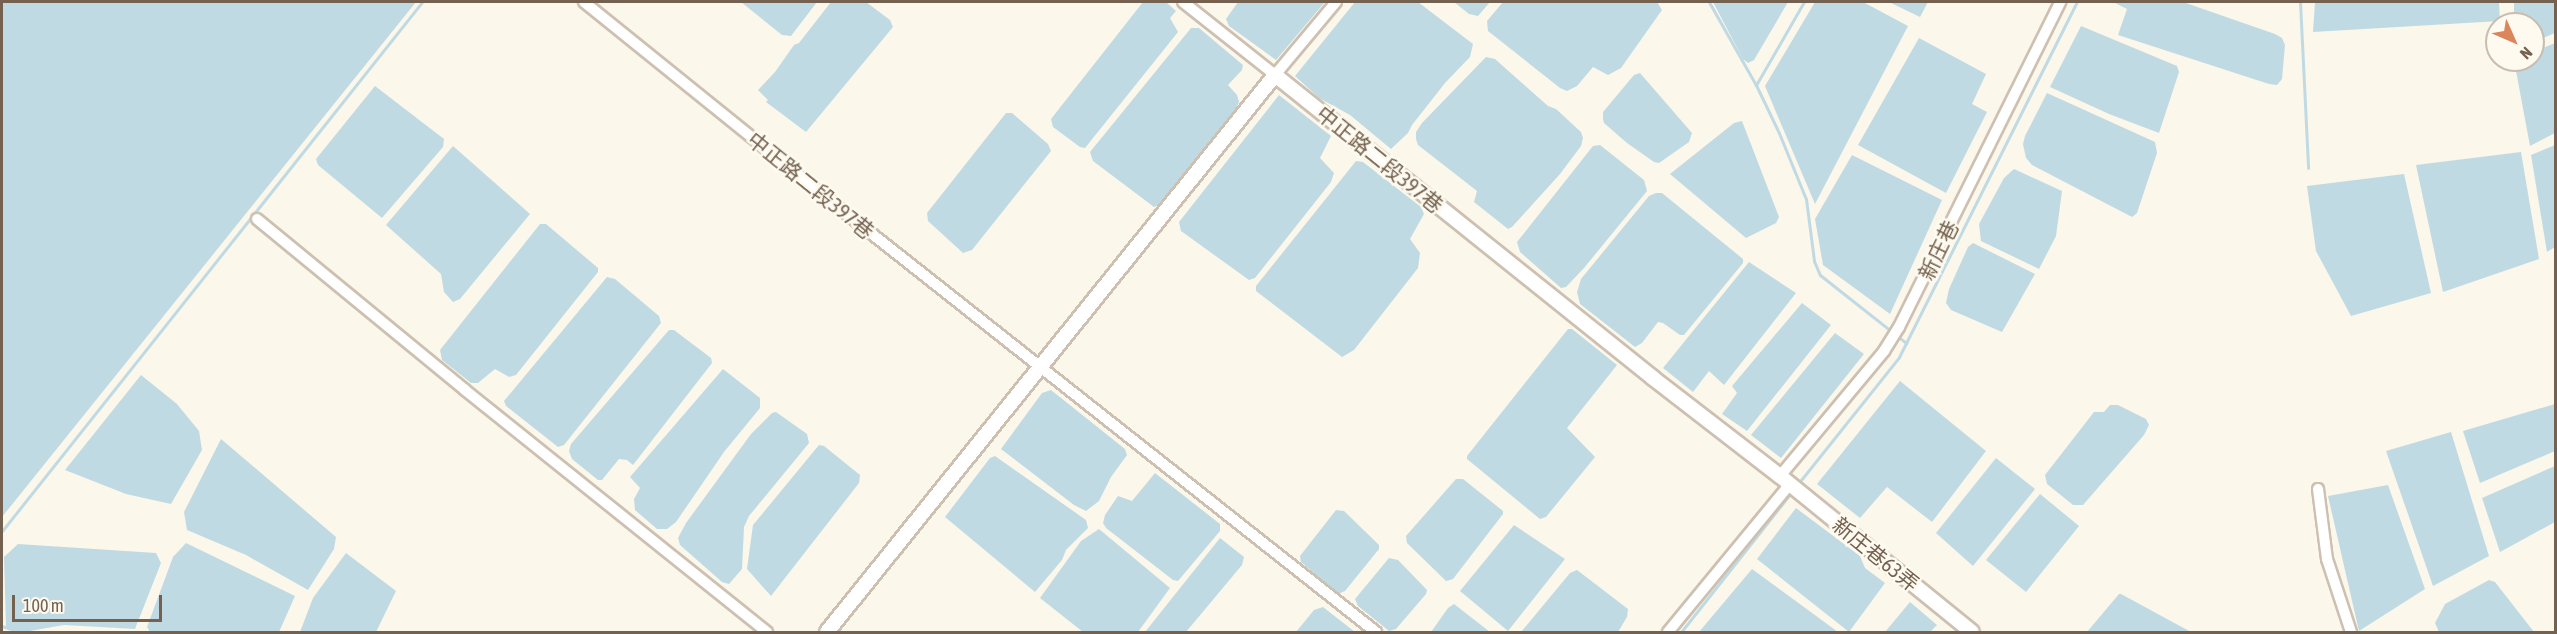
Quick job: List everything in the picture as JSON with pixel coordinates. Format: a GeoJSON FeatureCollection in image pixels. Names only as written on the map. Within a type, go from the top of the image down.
{"type":"FeatureCollection","features":[{"type":"Feature","properties":{"kind":"street","name":"中正路二段397巷"},"geometry":{"type":"LineString","coordinates":[[584,2],[1376,633]]}},
{"type":"Feature","properties":{"kind":"street"},"geometry":{"type":"LineString","coordinates":[[1183,2],[1275,75]]}},
{"type":"Feature","properties":{"kind":"street"},"geometry":{"type":"LineString","coordinates":[[828,633],[1336,2]]}},
{"type":"Feature","properties":{"kind":"street","name":"新庄巷"},"geometry":{"type":"LineString","coordinates":[[1668,633],[1884,351],[1899,327],[2060,2]]}},
{"type":"Feature","properties":{"kind":"street","name":"中正路二段397巷"},"geometry":{"type":"LineString","coordinates":[[1275,75],[1653,378],[1785,480]]}},
{"type":"Feature","properties":{"kind":"street"},"geometry":{"type":"LineString","coordinates":[[257,219],[767,633]]}},
{"type":"Feature","properties":{"kind":"street","name":"新庄巷63弄"},"geometry":{"type":"LineString","coordinates":[[1785,480],[1972,633]]}},
{"type":"Feature","properties":{"kind":"street"},"geometry":{"type":"LineString","coordinates":[[2318,489],[2327,559],[2351,633]]}},
{"type":"Feature","properties":{"kind":"water"},"geometry":{"type":"Polygon","coordinates":[[[2,2],[416,2],[2,517],[2,2]]]}},
{"type":"Feature","properties":{"kind":"water"},"geometry":{"type":"Polygon","coordinates":[[[741,2],[817,2],[791,36],[782,35],[741,2]]]}},
{"type":"Feature","properties":{"kind":"water"},"geometry":{"type":"Polygon","coordinates":[[[831,2],[866,2],[890,20],[893,27],[806,132],[766,102],[768,100],[758,90],[831,2]]]}},
{"type":"Feature","properties":{"kind":"water"},"geometry":{"type":"Polygon","coordinates":[[[1143,2],[1166,2],[1176,11],[1170,18],[1178,32],[1085,148],[1080,147],[1053,127],[1051,119],[1143,2]]]}},
{"type":"Feature","properties":{"kind":"water"},"geometry":{"type":"Polygon","coordinates":[[[1238,2],[1325,2],[1276,60],[1229,26],[1226,19],[1238,2]]]}},
{"type":"Feature","properties":{"kind":"water"},"geometry":{"type":"Polygon","coordinates":[[[1355,2],[1418,2],[1473,44],[1470,57],[1445,83],[1408,133],[1391,149],[1350,115],[1319,98],[1295,76],[1355,2]]]}},
{"type":"Feature","properties":{"kind":"water"},"geometry":{"type":"Polygon","coordinates":[[[1454,2],[1490,2],[1478,16],[1469,14],[1454,2]]]}},
{"type":"Feature","properties":{"kind":"water"},"geometry":{"type":"Polygon","coordinates":[[[1503,2],[1657,2],[1662,10],[1621,68],[1608,75],[1593,67],[1577,86],[1567,91],[1560,88],[1488,31],[1487,21],[1503,2]]]}},
{"type":"Feature","properties":{"kind":"water"},"geometry":{"type":"Polygon","coordinates":[[[1713,2],[1788,2],[1754,60],[1748,63],[1743,59],[1713,2]]]}},
{"type":"Feature","properties":{"kind":"water"},"geometry":{"type":"Polygon","coordinates":[[[1815,2],[1863,2],[1908,26],[1815,204],[1765,86],[1815,2]]]}},
{"type":"Feature","properties":{"kind":"water"},"geometry":{"type":"Polygon","coordinates":[[[1889,2],[1928,2],[1920,17],[1889,2]]]}},
{"type":"Feature","properties":{"kind":"water"},"geometry":{"type":"Polygon","coordinates":[[[2113,2],[2183,2],[2275,34],[2282,38],[2285,45],[2282,79],[2277,85],[2269,84],[2118,35],[2127,9],[2113,2]]]}},
{"type":"Feature","properties":{"kind":"water"},"geometry":{"type":"Polygon","coordinates":[[[2315,2],[2499,2],[2500,12],[2485,12],[2485,22],[2313,32],[2315,2]]]}},
{"type":"Feature","properties":{"kind":"water"},"geometry":{"type":"Polygon","coordinates":[[[2514,2],[2555,2],[2555,33],[2545,37],[2545,12],[2514,12],[2514,2]]]}},
{"type":"Feature","properties":{"kind":"water"},"geometry":{"type":"Polygon","coordinates":[[[2081,26],[2177,66],[2179,72],[2159,133],[2109,114],[2050,87],[2081,26]]]}},
{"type":"Feature","properties":{"kind":"water"},"geometry":{"type":"Polygon","coordinates":[[[1191,28],[1199,28],[1243,65],[1242,70],[1228,85],[1237,95],[1239,102],[1235,111],[1161,204],[1154,207],[1093,161],[1090,152],[1191,28]]]}},
{"type":"Feature","properties":{"kind":"water"},"geometry":{"type":"Polygon","coordinates":[[[1919,38],[1986,74],[1972,104],[1987,112],[1946,193],[1858,145],[1919,38]]]}},
{"type":"Feature","properties":{"kind":"water"},"geometry":{"type":"Polygon","coordinates":[[[2555,43],[2555,133],[2530,146],[2516,72],[2545,72],[2545,47],[2555,43]]]}},
{"type":"Feature","properties":{"kind":"water"},"geometry":{"type":"Polygon","coordinates":[[[1486,57],[1495,59],[1548,106],[1556,109],[1581,132],[1583,138],[1581,146],[1560,174],[1508,229],[1474,202],[1477,191],[1418,145],[1416,139],[1416,132],[1422,123],[1486,57]]]}},
{"type":"Feature","properties":{"kind":"water"},"geometry":{"type":"Polygon","coordinates":[[[1640,73],[1692,133],[1689,142],[1659,163],[1654,162],[1627,143],[1604,123],[1603,119],[1603,112],[1634,75],[1640,73]]]}},
{"type":"Feature","properties":{"kind":"water"},"geometry":{"type":"Polygon","coordinates":[[[375,86],[444,139],[443,147],[382,218],[318,165],[316,159],[375,86]]]}},
{"type":"Feature","properties":{"kind":"water"},"geometry":{"type":"Polygon","coordinates":[[[2047,93],[2155,142],[2157,153],[2137,213],[2132,217],[2032,165],[2026,158],[2023,144],[2025,136],[2047,93]]]}},
{"type":"Feature","properties":{"kind":"water"},"geometry":{"type":"Polygon","coordinates":[[[1279,95],[1331,136],[1320,158],[1334,173],[1331,182],[1255,278],[1249,280],[1181,231],[1179,222],[1279,95]]]}},
{"type":"Feature","properties":{"kind":"water"},"geometry":{"type":"Polygon","coordinates":[[[1006,113],[1012,113],[1048,144],[1051,151],[972,250],[963,253],[928,221],[927,213],[1006,113]]]}},
{"type":"Feature","properties":{"kind":"water"},"geometry":{"type":"Polygon","coordinates":[[[1742,121],[1779,217],[1776,223],[1746,238],[1670,174],[1734,123],[1742,121]]]}},
{"type":"Feature","properties":{"kind":"water"},"geometry":{"type":"Polygon","coordinates":[[[1600,145],[1644,180],[1647,191],[1584,268],[1566,287],[1561,288],[1520,252],[1517,242],[1593,146],[1600,145]]]}},
{"type":"Feature","properties":{"kind":"water"},"geometry":{"type":"Polygon","coordinates":[[[2555,145],[2555,247],[2547,252],[2531,155],[2555,145]]]}},
{"type":"Feature","properties":{"kind":"water"},"geometry":{"type":"Polygon","coordinates":[[[453,146],[530,214],[460,299],[453,302],[444,292],[441,274],[386,225],[453,146]]]}},
{"type":"Feature","properties":{"kind":"water"},"geometry":{"type":"Polygon","coordinates":[[[2521,152],[2539,259],[2443,292],[2416,165],[2521,152]]]}},
{"type":"Feature","properties":{"kind":"water"},"geometry":{"type":"Polygon","coordinates":[[[1852,155],[1942,200],[1890,314],[1823,265],[1815,219],[1852,155]]]}},
{"type":"Feature","properties":{"kind":"water"},"geometry":{"type":"Polygon","coordinates":[[[1356,161],[1363,162],[1421,207],[1424,214],[1410,239],[1420,253],[1418,268],[1354,350],[1342,357],[1256,291],[1256,286],[1356,161]]]}},
{"type":"Feature","properties":{"kind":"water"},"geometry":{"type":"Polygon","coordinates":[[[2014,169],[2062,191],[2056,236],[2039,269],[1981,241],[1979,224],[2004,178],[2014,169]]]}},
{"type":"Feature","properties":{"kind":"water"},"geometry":{"type":"Polygon","coordinates":[[[2404,174],[2431,293],[2351,316],[2316,251],[2307,186],[2404,174]]]}},
{"type":"Feature","properties":{"kind":"water"},"geometry":{"type":"Polygon","coordinates":[[[1662,193],[1743,259],[1743,263],[1684,335],[1658,322],[1642,343],[1635,347],[1580,304],[1577,292],[1581,279],[1649,196],[1662,193]]]}},
{"type":"Feature","properties":{"kind":"water"},"geometry":{"type":"Polygon","coordinates":[[[540,224],[546,224],[598,268],[598,272],[516,375],[509,377],[495,369],[478,383],[471,383],[442,360],[440,350],[540,224]]]}},
{"type":"Feature","properties":{"kind":"water"},"geometry":{"type":"Polygon","coordinates":[[[1973,243],[2035,274],[2002,332],[1951,310],[1946,303],[1949,289],[1968,247],[1973,243]]]}},
{"type":"Feature","properties":{"kind":"water"},"geometry":{"type":"Polygon","coordinates":[[[1749,262],[1796,293],[1724,385],[1709,371],[1693,392],[1663,368],[1749,262]]]}},
{"type":"Feature","properties":{"kind":"water"},"geometry":{"type":"Polygon","coordinates":[[[607,277],[615,279],[659,316],[661,323],[564,445],[558,447],[506,406],[504,401],[607,277]]]}},
{"type":"Feature","properties":{"kind":"water"},"geometry":{"type":"Polygon","coordinates":[[[1802,303],[1831,325],[1747,431],[1722,414],[1737,393],[1732,386],[1802,303]]]}},
{"type":"Feature","properties":{"kind":"water"},"geometry":{"type":"Polygon","coordinates":[[[1568,329],[1572,329],[1617,365],[1567,428],[1595,457],[1546,517],[1540,519],[1467,459],[1467,456],[1568,329]]]}},
{"type":"Feature","properties":{"kind":"water"},"geometry":{"type":"Polygon","coordinates":[[[669,330],[674,330],[711,358],[712,363],[633,465],[627,460],[619,459],[602,480],[598,480],[572,459],[569,451],[571,444],[669,330]]]}},
{"type":"Feature","properties":{"kind":"water"},"geometry":{"type":"Polygon","coordinates":[[[1835,333],[1864,354],[1781,458],[1751,435],[1835,333]]]}},
{"type":"Feature","properties":{"kind":"water"},"geometry":{"type":"Polygon","coordinates":[[[723,369],[760,398],[760,408],[724,452],[676,522],[667,529],[657,529],[635,510],[634,499],[640,488],[630,477],[723,369]]]}},
{"type":"Feature","properties":{"kind":"water"},"geometry":{"type":"Polygon","coordinates":[[[141,375],[177,404],[199,431],[202,450],[171,504],[126,494],[65,470],[141,375]]]}},
{"type":"Feature","properties":{"kind":"water"},"geometry":{"type":"Polygon","coordinates":[[[1900,381],[1986,451],[1932,522],[1887,487],[1860,518],[1817,484],[1900,381]]]}},
{"type":"Feature","properties":{"kind":"water"},"geometry":{"type":"Polygon","coordinates":[[[1051,390],[1125,449],[1127,455],[1111,477],[1099,501],[1086,511],[1074,505],[1001,449],[1042,393],[1051,390]]]}},
{"type":"Feature","properties":{"kind":"water"},"geometry":{"type":"Polygon","coordinates":[[[2555,404],[2555,451],[2480,483],[2463,431],[2555,404]]]}},
{"type":"Feature","properties":{"kind":"water"},"geometry":{"type":"Polygon","coordinates":[[[2110,405],[2118,405],[2146,419],[2149,425],[2144,435],[2083,505],[2073,505],[2047,484],[2045,475],[2094,412],[2104,412],[2110,405]]]}},
{"type":"Feature","properties":{"kind":"water"},"geometry":{"type":"Polygon","coordinates":[[[776,412],[807,434],[809,443],[749,516],[744,527],[742,569],[729,584],[722,582],[680,545],[678,538],[686,523],[751,434],[772,413],[776,412]]]}},
{"type":"Feature","properties":{"kind":"water"},"geometry":{"type":"Polygon","coordinates":[[[2451,432],[2489,556],[2433,586],[2386,451],[2451,432]]]}},
{"type":"Feature","properties":{"kind":"water"},"geometry":{"type":"Polygon","coordinates":[[[221,439],[336,537],[334,549],[308,590],[246,555],[187,530],[184,512],[221,439]]]}},
{"type":"Feature","properties":{"kind":"water"},"geometry":{"type":"Polygon","coordinates":[[[819,445],[824,446],[860,475],[859,483],[771,596],[747,569],[753,525],[819,445]]]}},
{"type":"Feature","properties":{"kind":"water"},"geometry":{"type":"Polygon","coordinates":[[[995,456],[1086,520],[1088,528],[1066,550],[1062,560],[1035,592],[945,517],[990,458],[995,456]]]}},
{"type":"Feature","properties":{"kind":"water"},"geometry":{"type":"Polygon","coordinates":[[[1996,458],[2035,489],[1973,566],[1936,533],[1996,458]]]}},
{"type":"Feature","properties":{"kind":"water"},"geometry":{"type":"Polygon","coordinates":[[[2555,466],[2555,522],[2500,552],[2482,498],[2555,466]]]}},
{"type":"Feature","properties":{"kind":"water"},"geometry":{"type":"Polygon","coordinates":[[[1155,473],[1220,524],[1220,531],[1178,581],[1173,580],[1106,528],[1103,523],[1105,515],[1118,496],[1132,501],[1155,473]]]}},
{"type":"Feature","properties":{"kind":"water"},"geometry":{"type":"Polygon","coordinates":[[[1456,479],[1463,479],[1503,511],[1503,514],[1453,579],[1446,581],[1407,543],[1406,536],[1456,479]]]}},
{"type":"Feature","properties":{"kind":"water"},"geometry":{"type":"Polygon","coordinates":[[[2388,485],[2425,589],[2359,631],[2328,496],[2388,485]]]}},
{"type":"Feature","properties":{"kind":"water"},"geometry":{"type":"Polygon","coordinates":[[[2040,494],[2079,526],[2026,592],[1986,560],[2040,494]]]}},
{"type":"Feature","properties":{"kind":"water"},"geometry":{"type":"Polygon","coordinates":[[[1796,508],[1860,556],[1865,568],[1885,583],[1849,632],[1757,559],[1796,508]]]}},
{"type":"Feature","properties":{"kind":"water"},"geometry":{"type":"Polygon","coordinates":[[[1336,510],[1344,511],[1379,545],[1379,549],[1345,591],[1338,594],[1301,562],[1300,556],[1336,510]]]}},
{"type":"Feature","properties":{"kind":"water"},"geometry":{"type":"Polygon","coordinates":[[[1514,525],[1565,559],[1508,631],[1460,591],[1514,525]]]}},
{"type":"Feature","properties":{"kind":"water"},"geometry":{"type":"Polygon","coordinates":[[[1099,529],[1170,588],[1138,632],[1083,632],[1040,598],[1081,541],[1099,529]]]}},
{"type":"Feature","properties":{"kind":"water"},"geometry":{"type":"Polygon","coordinates":[[[1220,538],[1244,557],[1242,565],[1186,632],[1145,632],[1220,538]]]}},
{"type":"Feature","properties":{"kind":"water"},"geometry":{"type":"Polygon","coordinates":[[[186,543],[295,596],[279,632],[150,632],[147,627],[173,557],[186,543]]]}},
{"type":"Feature","properties":{"kind":"water"},"geometry":{"type":"Polygon","coordinates":[[[18,544],[156,553],[161,563],[135,629],[64,625],[24,632],[6,627],[4,557],[18,544]]]}},
{"type":"Feature","properties":{"kind":"water"},"geometry":{"type":"Polygon","coordinates":[[[346,553],[396,591],[376,632],[300,632],[313,598],[346,553]]]}},
{"type":"Feature","properties":{"kind":"water"},"geometry":{"type":"Polygon","coordinates":[[[1389,558],[1398,560],[1427,590],[1396,629],[1389,631],[1358,606],[1355,599],[1389,558]]]}},
{"type":"Feature","properties":{"kind":"water"},"geometry":{"type":"Polygon","coordinates":[[[1752,569],[1838,632],[1699,632],[1752,569]]]}},
{"type":"Feature","properties":{"kind":"water"},"geometry":{"type":"Polygon","coordinates":[[[1577,570],[1628,609],[1627,617],[1618,632],[1521,632],[1570,573],[1577,570]]]}},
{"type":"Feature","properties":{"kind":"water"},"geometry":{"type":"Polygon","coordinates":[[[2489,580],[2495,582],[2534,632],[2439,632],[2435,623],[2445,604],[2489,580]]]}},
{"type":"Feature","properties":{"kind":"water"},"geometry":{"type":"Polygon","coordinates":[[[2121,594],[2191,632],[2087,632],[2121,594]]]}},
{"type":"Feature","properties":{"kind":"water"},"geometry":{"type":"Polygon","coordinates":[[[1910,602],[1937,625],[1930,632],[1885,632],[1910,602]]]}},
{"type":"Feature","properties":{"kind":"water"},"geometry":{"type":"Polygon","coordinates":[[[1454,604],[1490,632],[1431,632],[1448,608],[1454,604]]]}},
{"type":"Feature","properties":{"kind":"water"},"geometry":{"type":"Polygon","coordinates":[[[1323,607],[1355,632],[1296,632],[1314,610],[1323,607]]]}},
{"type":"Feature","properties":{"kind":"waterway"},"geometry":{"type":"LineString","coordinates":[[2,531],[422,2]]}},
{"type":"Feature","properties":{"kind":"waterway"},"geometry":{"type":"LineString","coordinates":[[1709,2],[1756,85],[1806,199],[1814,261],[1820,275],[1906,343]]}},
{"type":"Feature","properties":{"kind":"waterway"},"geometry":{"type":"LineString","coordinates":[[1756,85],[1804,2]]}},
{"type":"Feature","properties":{"kind":"waterway"},"geometry":{"type":"LineString","coordinates":[[1797,485],[1899,357],[2077,2]]}},
{"type":"Feature","properties":{"kind":"waterway"},"geometry":{"type":"LineString","coordinates":[[2300,2],[2308,168]]}},
{"type":"Feature","properties":{"kind":"waterway"},"geometry":{"type":"LineString","coordinates":[[1681,632],[1793,490]]}},
{"type":"Feature","properties":{"kind":"waterway"},"geometry":{"type":"LineString","coordinates":[[2,626],[21,632]]}}]}
